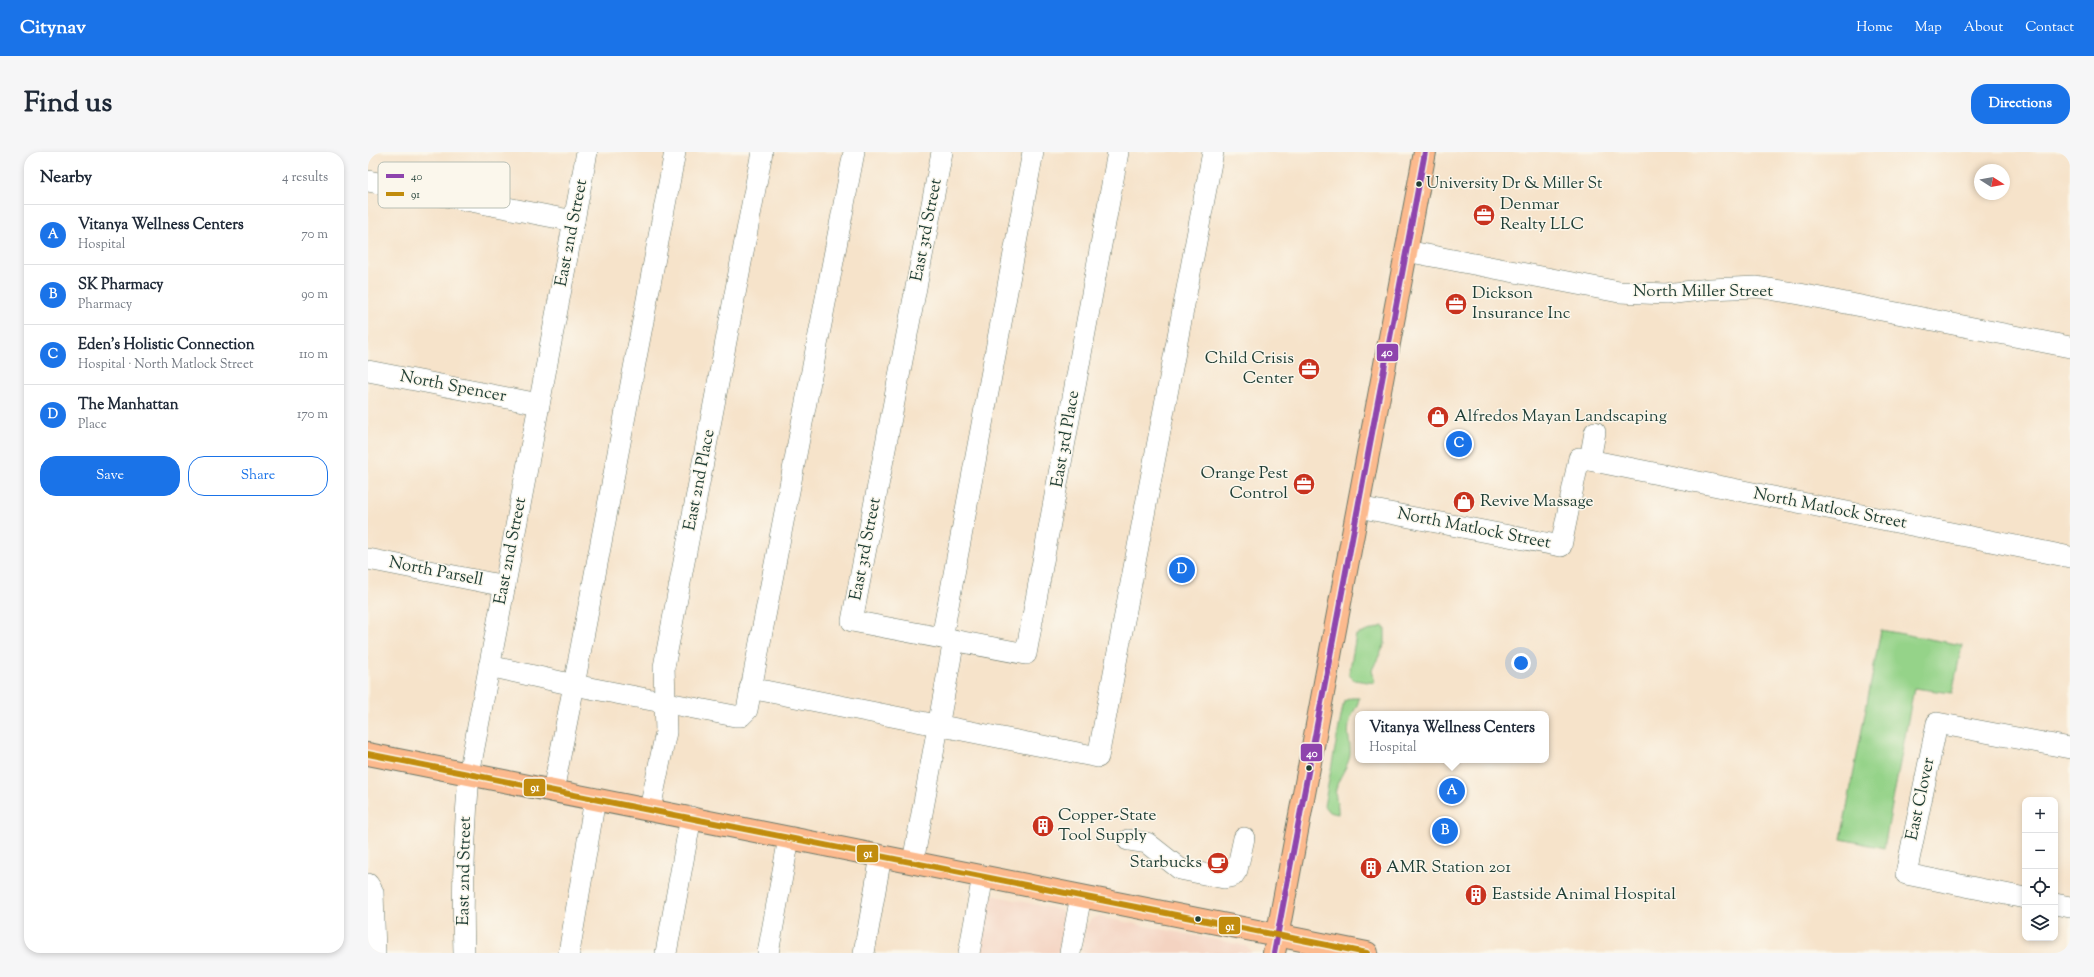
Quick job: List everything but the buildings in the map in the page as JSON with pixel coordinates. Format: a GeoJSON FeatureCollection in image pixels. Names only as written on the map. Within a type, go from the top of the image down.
{"type":"FeatureCollection","features":[{"type":"Feature","properties":{"kind":"main road"},"geometry":{"type":"LineString","coordinates":[[1275,944],[1425,152]]}},
{"type":"Feature","properties":{"kind":"main road"},"geometry":{"type":"LineString","coordinates":[[368,754],[691,817],[1081,896],[1275,944],[1367,953]]}},
{"type":"Feature","properties":{"kind":"street","name":"East 2nd Street"},"geometry":{"type":"LineString","coordinates":[[464,953],[462,885],[463,839],[469,774],[587,152]]}},
{"type":"Feature","properties":{"kind":"street"},"geometry":{"type":"LineString","coordinates":[[553,791],[675,152]]}},
{"type":"Feature","properties":{"kind":"street","name":"East 2nd Place"},"geometry":{"type":"LineString","coordinates":[[650,809],[666,732],[664,667],[762,152]]}},
{"type":"Feature","properties":{"kind":"street"},"geometry":{"type":"LineString","coordinates":[[489,666],[665,704],[741,716],[747,710],[854,152]]}},
{"type":"Feature","properties":{"kind":"street","name":"East 3rd Street"},"geometry":{"type":"LineString","coordinates":[[942,152],[852,621],[948,639]]}},
{"type":"Feature","properties":{"kind":"street"},"geometry":{"type":"LineString","coordinates":[[913,862],[938,726],[948,639],[1033,152]]}},
{"type":"Feature","properties":{"kind":"street","name":"East 3rd Place"},"geometry":{"type":"LineString","coordinates":[[948,639],[1026,654],[1118,152]]}},
{"type":"Feature","properties":{"kind":"street"},"geometry":{"type":"LineString","coordinates":[[750,688],[1098,757],[1214,152]]}},
{"type":"Feature","properties":{"kind":"street"},"geometry":{"type":"LineString","coordinates":[[368,182],[378,184]]}},
{"type":"Feature","properties":{"kind":"street"},"geometry":{"type":"LineString","coordinates":[[502,208],[574,222]]}},
{"type":"Feature","properties":{"kind":"street","name":"North Miller Street"},"geometry":{"type":"LineString","coordinates":[[1406,251],[1619,292],[1666,294],[1710,289],[1757,287],[1800,294],[2070,347]]}},
{"type":"Feature","properties":{"kind":"street","name":"North Spencer"},"geometry":{"type":"LineString","coordinates":[[368,370],[539,404]]}},
{"type":"Feature","properties":{"kind":"street"},"geometry":{"type":"LineString","coordinates":[[1590,460],[1596,432]]}},
{"type":"Feature","properties":{"kind":"street","name":"North Matlock Street"},"geometry":{"type":"LineString","coordinates":[[1358,507],[1561,546],[1579,458],[2070,557]]}},
{"type":"Feature","properties":{"kind":"street","name":"North Parsell"},"geometry":{"type":"LineString","coordinates":[[368,559],[505,586]]}},
{"type":"Feature","properties":{"kind":"street","name":"East Clover"},"geometry":{"type":"LineString","coordinates":[[2022,897],[1906,874],[1937,723],[2070,748]]}},
{"type":"Feature","properties":{"kind":"street"},"geometry":{"type":"LineString","coordinates":[[568,953],[595,799]]}},
{"type":"Feature","properties":{"kind":"street"},"geometry":{"type":"LineString","coordinates":[[666,953],[691,817]]}},
{"type":"Feature","properties":{"kind":"street"},"geometry":{"type":"LineString","coordinates":[[768,953],[789,838]]}},
{"type":"Feature","properties":{"kind":"street"},"geometry":{"type":"LineString","coordinates":[[1128,840],[1147,843],[1180,869],[1224,878],[1233,876],[1237,870],[1244,838]]}},
{"type":"Feature","properties":{"kind":"street"},"geometry":{"type":"LineString","coordinates":[[864,953],[881,856]]}},
{"type":"Feature","properties":{"kind":"street"},"geometry":{"type":"LineString","coordinates":[[969,953],[983,876]]}},
{"type":"Feature","properties":{"kind":"street"},"geometry":{"type":"LineString","coordinates":[[368,884],[373,892],[375,953]]}},
{"type":"Feature","properties":{"kind":"street"},"geometry":{"type":"LineString","coordinates":[[1070,953],[1081,896]]}},
{"type":"Feature","properties":{"kind":"street"},"geometry":{"type":"LineString","coordinates":[[2058,905],[2070,907]]}},
{"type":"Feature","properties":{"kind":"shaded area"},"geometry":{"type":"Polygon","coordinates":[[[983,893],[1060,910],[1064,916],[1059,953],[973,953],[983,893]]]}},
{"type":"Feature","properties":{"kind":"shaded area"},"geometry":{"type":"Polygon","coordinates":[[[1099,917],[1237,944],[1247,947],[1253,953],[1081,953],[1086,926],[1093,918],[1099,917]]]}},
{"type":"Feature","properties":{"kind":"green space"},"geometry":{"type":"Polygon","coordinates":[[[1383,626],[1385,627],[1385,644],[1372,670],[1375,683],[1354,680],[1349,675],[1356,635],[1383,626]]]}},
{"type":"Feature","properties":{"kind":"green space"},"geometry":{"type":"Polygon","coordinates":[[[1881,630],[1962,645],[1952,693],[1914,688],[1884,848],[1841,839],[1881,630]]]}},
{"type":"Feature","properties":{"kind":"green space"},"geometry":{"type":"Polygon","coordinates":[[[1351,698],[1359,698],[1349,726],[1349,760],[1336,789],[1338,814],[1329,812],[1324,806],[1344,701],[1351,698]]]}},
{"type":"Feature","properties":{"kind":"transit line","name":"40"},"geometry":{"type":"LineString","coordinates":[[1274,953],[1425,152]]}},
{"type":"Feature","properties":{"kind":"transit line","name":"91"},"geometry":{"type":"LineString","coordinates":[[368,754],[1367,953]]}},
{"type":"Feature","properties":{"kind":"place","name":"University Dr & Miller St"},"geometry":{"type":"Point","coordinates":[1419,184]}},
{"type":"Feature","properties":{"kind":"place","name":"Denmar Realty LLC"},"geometry":{"type":"Point","coordinates":[1484,215]}},
{"type":"Feature","properties":{"kind":"place","name":"Dickson Insurance Inc"},"geometry":{"type":"Point","coordinates":[1456,304]}},
{"type":"Feature","properties":{"kind":"place","name":"Child Crisis Center"},"geometry":{"type":"Point","coordinates":[1309,369]}},
{"type":"Feature","properties":{"kind":"place","name":"Alfredos Mayan Landscaping"},"geometry":{"type":"Point","coordinates":[1438,417]}},
{"type":"Feature","properties":{"kind":"place","name":"Eden's Holistic Connection"},"geometry":{"type":"Point","coordinates":[1459,444]}},
{"type":"Feature","properties":{"kind":"place","name":"Orange Pest Control"},"geometry":{"type":"Point","coordinates":[1304,484]}},
{"type":"Feature","properties":{"kind":"place","name":"Revive Massage"},"geometry":{"type":"Point","coordinates":[1464,502]}},
{"type":"Feature","properties":{"kind":"place","name":"The Manhattan"},"geometry":{"type":"Point","coordinates":[1182,570]}},
{"type":"Feature","properties":{"kind":"place","name":"Vitanya Wellness Centers"},"geometry":{"type":"Point","coordinates":[1452,791]}},
{"type":"Feature","properties":{"kind":"place","name":"Copper-State Tool Supply"},"geometry":{"type":"Point","coordinates":[1043,826]}},
{"type":"Feature","properties":{"kind":"place","name":"SK Pharmacy"},"geometry":{"type":"Point","coordinates":[1445,831]}},
{"type":"Feature","properties":{"kind":"place","name":"Starbucks"},"geometry":{"type":"Point","coordinates":[1218,863]}},
{"type":"Feature","properties":{"kind":"place","name":"AMR Station 201"},"geometry":{"type":"Point","coordinates":[1371,868]}},
{"type":"Feature","properties":{"kind":"place","name":"Eastside Animal Hospital"},"geometry":{"type":"Point","coordinates":[1476,895]}}]}
